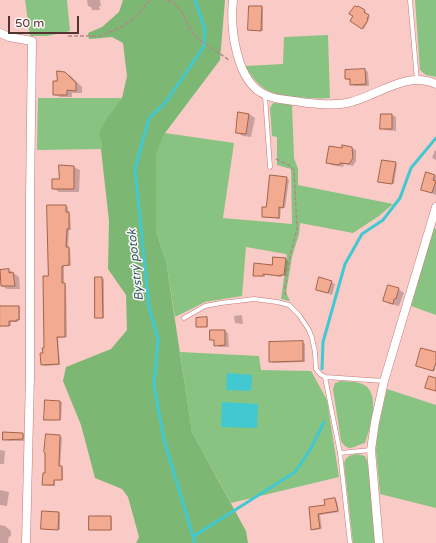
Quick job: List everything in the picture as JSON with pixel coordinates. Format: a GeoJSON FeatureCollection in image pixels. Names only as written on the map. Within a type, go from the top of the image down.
{"type":"FeatureCollection","features":[{"type":"Feature","properties":{"kind":"street"},"geometry":{"type":"LineString","coordinates":[[233,0],[233,24],[240,64],[248,80],[256,89],[265,95],[276,98],[334,105],[355,101],[399,83],[417,80],[429,81],[436,84]]}},
{"type":"Feature","properties":{"kind":"street"},"geometry":{"type":"LineString","coordinates":[[0,33],[8,37],[32,41],[30,376],[26,543]]}},
{"type":"Feature","properties":{"kind":"street"},"geometry":{"type":"LineString","coordinates":[[379,543],[371,450],[374,422],[384,381],[436,207]]}},
{"type":"Feature","properties":{"kind":"lane"},"geometry":{"type":"LineString","coordinates":[[410,0],[417,80]]}},
{"type":"Feature","properties":{"kind":"lane"},"geometry":{"type":"LineString","coordinates":[[265,95],[270,167]]}},
{"type":"Feature","properties":{"kind":"lane"},"geometry":{"type":"LineString","coordinates":[[184,318],[205,306],[221,303],[254,299],[289,305],[299,315],[309,330],[315,352],[316,368],[320,374],[325,377],[384,381]]}},
{"type":"Feature","properties":{"kind":"lane"},"geometry":{"type":"LineString","coordinates":[[325,377],[340,453],[350,543]]}},
{"type":"Feature","properties":{"kind":"lane"},"geometry":{"type":"LineString","coordinates":[[340,453],[371,450]]}},
{"type":"Feature","properties":{"kind":"path"},"geometry":{"type":"LineString","coordinates":[[68,36],[101,36],[121,27],[137,16],[146,3],[152,0]]}},
{"type":"Feature","properties":{"kind":"path"},"geometry":{"type":"LineString","coordinates":[[167,0],[174,3],[182,12],[190,29],[197,38],[230,60]]}},
{"type":"Feature","properties":{"kind":"path"},"geometry":{"type":"LineString","coordinates":[[270,156],[291,166],[294,171],[297,229],[290,256],[285,288],[289,305]]}},
{"type":"Feature","properties":{"kind":"green space"},"geometry":{"type":"Polygon","coordinates":[[[25,0],[67,0],[70,31],[47,36],[30,36],[25,0]]]}},
{"type":"Feature","properties":{"kind":"green space"},"geometry":{"type":"Polygon","coordinates":[[[123,0],[225,0],[220,60],[165,133],[156,155],[156,231],[166,261],[192,432],[246,531],[248,543],[136,543],[139,537],[128,497],[122,489],[95,478],[81,425],[63,381],[66,367],[111,349],[127,330],[126,295],[108,269],[109,221],[101,149],[102,144],[99,133],[108,116],[122,98],[127,76],[123,43],[112,37],[89,39],[88,33],[102,27],[119,12],[123,0]]]}},
{"type":"Feature","properties":{"kind":"green space"},"geometry":{"type":"Polygon","coordinates":[[[415,0],[436,0],[436,77],[426,75],[420,70],[415,0]]]}},
{"type":"Feature","properties":{"kind":"green space"},"geometry":{"type":"Polygon","coordinates":[[[328,35],[330,98],[295,97],[271,92],[260,86],[255,81],[245,66],[283,64],[284,37],[328,35]]]}},
{"type":"Feature","properties":{"kind":"green space"},"geometry":{"type":"Polygon","coordinates":[[[38,98],[122,98],[108,116],[101,149],[37,150],[38,98]]]}},
{"type":"Feature","properties":{"kind":"green space"},"geometry":{"type":"Polygon","coordinates":[[[273,103],[292,104],[294,158],[298,169],[298,185],[393,204],[379,216],[353,233],[300,223],[286,293],[290,301],[281,299],[287,256],[286,254],[246,247],[242,296],[205,302],[175,317],[166,261],[156,231],[156,155],[165,133],[234,143],[223,218],[292,224],[291,169],[277,165],[277,137],[272,136],[270,108],[273,103]]]}},
{"type":"Feature","properties":{"kind":"green space"},"geometry":{"type":"Polygon","coordinates":[[[434,228],[436,229],[436,315],[411,306],[434,228]]]}},
{"type":"Feature","properties":{"kind":"green space"},"geometry":{"type":"Polygon","coordinates":[[[180,352],[259,356],[261,370],[311,371],[327,400],[339,477],[231,503],[192,432],[180,352]]]}},
{"type":"Feature","properties":{"kind":"green space"},"geometry":{"type":"Polygon","coordinates":[[[341,381],[363,384],[370,391],[372,398],[373,413],[365,443],[352,448],[347,447],[341,441],[333,389],[335,383],[341,381]]]}},
{"type":"Feature","properties":{"kind":"green space"},"geometry":{"type":"Polygon","coordinates":[[[387,389],[436,405],[436,508],[380,494],[376,451],[377,434],[387,389]]]}},
{"type":"Feature","properties":{"kind":"green space"},"geometry":{"type":"Polygon","coordinates":[[[357,454],[365,456],[368,464],[375,543],[353,543],[344,463],[347,457],[357,454]]]}},
{"type":"Feature","properties":{"kind":"water"},"geometry":{"type":"Polygon","coordinates":[[[227,373],[252,375],[251,391],[226,390],[227,373]]]}},
{"type":"Feature","properties":{"kind":"water"},"geometry":{"type":"Polygon","coordinates":[[[222,402],[258,404],[257,428],[221,427],[222,402]]]}},
{"type":"Feature","properties":{"kind":"building"},"geometry":{"type":"Polygon","coordinates":[[[249,6],[262,6],[261,31],[248,30],[249,6]]]}},
{"type":"Feature","properties":{"kind":"building"},"geometry":{"type":"Polygon","coordinates":[[[355,6],[365,10],[364,12],[369,15],[368,20],[362,29],[350,21],[353,16],[349,14],[355,6]]]}},
{"type":"Feature","properties":{"kind":"building"},"geometry":{"type":"Polygon","coordinates":[[[365,69],[366,84],[350,85],[350,79],[345,79],[345,70],[365,69]]]}},
{"type":"Feature","properties":{"kind":"building"},"geometry":{"type":"Polygon","coordinates":[[[57,71],[65,72],[76,83],[76,91],[67,90],[67,95],[53,95],[53,81],[57,81],[57,71]]]}},
{"type":"Feature","properties":{"kind":"building"},"geometry":{"type":"Polygon","coordinates":[[[238,112],[249,114],[246,134],[236,133],[238,112]]]}},
{"type":"Feature","properties":{"kind":"building"},"geometry":{"type":"Polygon","coordinates":[[[381,114],[392,114],[392,129],[380,129],[381,114]]]}},
{"type":"Feature","properties":{"kind":"building"},"geometry":{"type":"Polygon","coordinates":[[[342,145],[352,147],[353,158],[349,164],[340,163],[339,165],[326,163],[329,146],[342,148],[342,145]]]}},
{"type":"Feature","properties":{"kind":"building"},"geometry":{"type":"Polygon","coordinates":[[[382,160],[396,162],[392,184],[378,182],[382,160]]]}},
{"type":"Feature","properties":{"kind":"building"},"geometry":{"type":"Polygon","coordinates":[[[59,165],[74,166],[74,189],[52,189],[52,179],[59,179],[59,165]]]}},
{"type":"Feature","properties":{"kind":"building"},"geometry":{"type":"Polygon","coordinates":[[[426,172],[435,175],[433,180],[436,181],[432,193],[421,190],[426,172]]]}},
{"type":"Feature","properties":{"kind":"building"},"geometry":{"type":"Polygon","coordinates":[[[270,175],[287,177],[283,208],[279,207],[279,218],[262,217],[262,207],[266,207],[270,175]]]}},
{"type":"Feature","properties":{"kind":"building"},"geometry":{"type":"Polygon","coordinates":[[[47,205],[66,205],[66,212],[69,212],[69,229],[67,229],[66,247],[69,247],[69,265],[62,266],[62,283],[65,283],[65,337],[57,337],[59,364],[41,365],[40,353],[43,353],[42,348],[44,348],[43,276],[48,276],[47,205]]]}},
{"type":"Feature","properties":{"kind":"building"},"geometry":{"type":"Polygon","coordinates":[[[273,257],[286,258],[284,275],[263,274],[263,276],[253,276],[254,263],[272,265],[273,257]]]}},
{"type":"Feature","properties":{"kind":"building"},"geometry":{"type":"Polygon","coordinates":[[[9,269],[9,273],[13,272],[15,286],[1,286],[0,270],[9,269]]]}},
{"type":"Feature","properties":{"kind":"building"},"geometry":{"type":"Polygon","coordinates":[[[95,277],[102,277],[103,318],[95,318],[95,277]]]}},
{"type":"Feature","properties":{"kind":"building"},"geometry":{"type":"Polygon","coordinates":[[[319,277],[332,281],[328,293],[316,290],[319,277]]]}},
{"type":"Feature","properties":{"kind":"building"},"geometry":{"type":"Polygon","coordinates":[[[388,285],[399,288],[393,304],[383,301],[388,285]]]}},
{"type":"Feature","properties":{"kind":"building"},"geometry":{"type":"Polygon","coordinates":[[[0,306],[19,306],[19,320],[9,321],[9,326],[0,326],[0,306]]]}},
{"type":"Feature","properties":{"kind":"building"},"geometry":{"type":"Polygon","coordinates":[[[207,317],[207,327],[196,327],[196,318],[207,317]]]}},
{"type":"Feature","properties":{"kind":"building"},"geometry":{"type":"Polygon","coordinates":[[[210,330],[225,330],[225,345],[214,346],[214,340],[210,340],[210,330]]]}},
{"type":"Feature","properties":{"kind":"building"},"geometry":{"type":"Polygon","coordinates":[[[303,341],[303,361],[269,362],[269,342],[303,341]]]}},
{"type":"Feature","properties":{"kind":"building"},"geometry":{"type":"Polygon","coordinates":[[[421,348],[436,352],[436,363],[433,371],[416,366],[421,348]]]}},
{"type":"Feature","properties":{"kind":"building"},"geometry":{"type":"Polygon","coordinates":[[[429,376],[436,378],[436,391],[425,388],[429,376]]]}},
{"type":"Feature","properties":{"kind":"building"},"geometry":{"type":"Polygon","coordinates":[[[45,400],[60,401],[60,420],[44,420],[45,400]]]}},
{"type":"Feature","properties":{"kind":"building"},"geometry":{"type":"Polygon","coordinates":[[[3,432],[23,433],[23,439],[3,440],[3,432]]]}},
{"type":"Feature","properties":{"kind":"building"},"geometry":{"type":"Polygon","coordinates":[[[46,434],[60,435],[59,466],[62,466],[62,480],[54,480],[54,485],[42,485],[43,473],[45,473],[44,452],[46,434]]]}},
{"type":"Feature","properties":{"kind":"building"},"geometry":{"type":"Polygon","coordinates":[[[335,498],[338,511],[318,514],[320,528],[311,530],[309,507],[325,505],[324,500],[335,498]]]}},
{"type":"Feature","properties":{"kind":"building"},"geometry":{"type":"Polygon","coordinates":[[[42,511],[59,512],[58,530],[41,529],[42,511]]]}},
{"type":"Feature","properties":{"kind":"building"},"geometry":{"type":"Polygon","coordinates":[[[89,516],[111,516],[111,530],[89,530],[89,516]]]}},
{"type":"Feature","properties":{"kind":"waterway","name":"Bystrý potok"},"geometry":{"type":"LineString","coordinates":[[195,0],[205,30],[204,46],[166,102],[149,118],[135,169],[149,307],[158,339],[154,385],[164,440],[195,543]]}},
{"type":"Feature","properties":{"kind":"waterway"},"geometry":{"type":"LineString","coordinates":[[322,369],[323,342],[345,264],[362,234],[383,220],[400,198],[411,168],[436,138]]}},
{"type":"Feature","properties":{"kind":"waterway"},"geometry":{"type":"LineString","coordinates":[[194,536],[295,472],[310,450],[324,422]]}}]}
